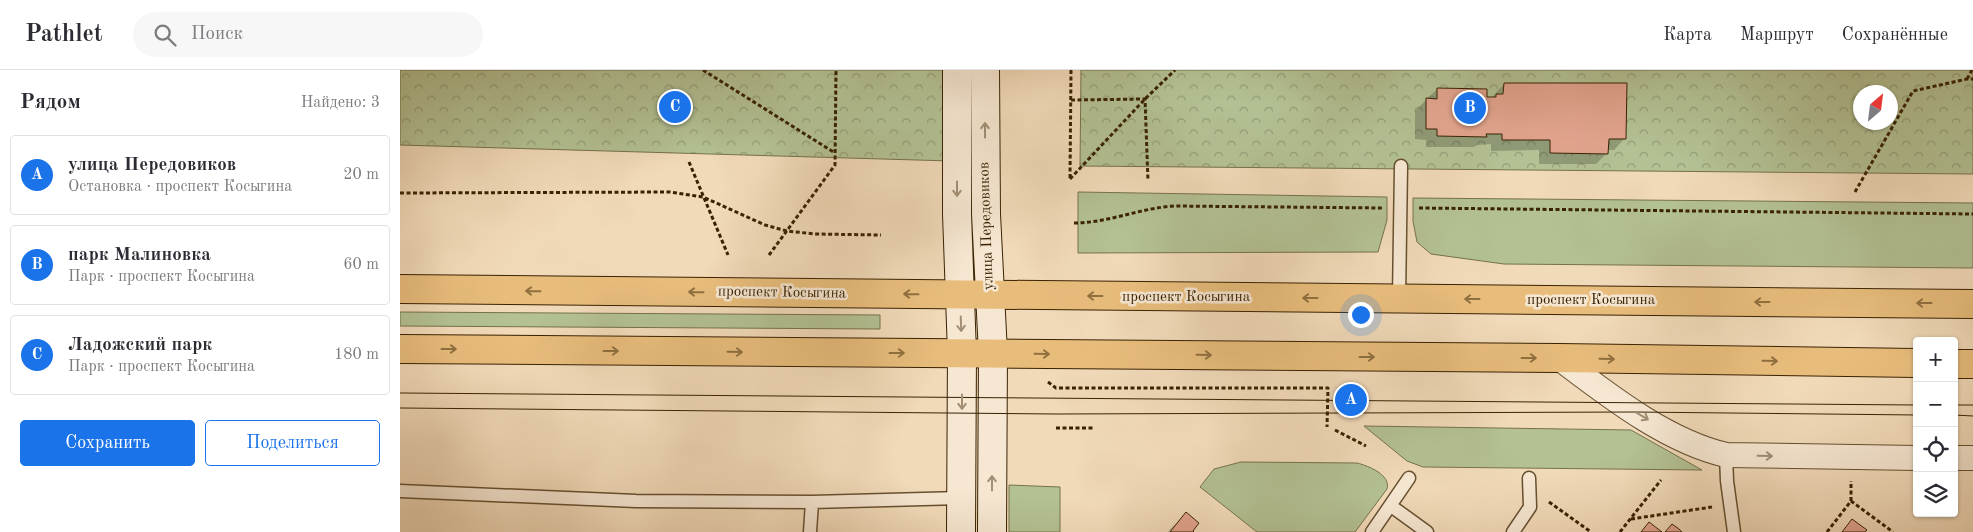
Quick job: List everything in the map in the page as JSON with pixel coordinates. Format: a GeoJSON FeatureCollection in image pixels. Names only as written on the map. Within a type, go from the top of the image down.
{"type":"FeatureCollection","features":[{"type":"Feature","properties":{"kind":"main road","name":"улица Передовиков"},"geometry":{"type":"LineString","coordinates":[[957,70],[962,353],[961,532]]}},
{"type":"Feature","properties":{"kind":"main road","name":"улица Передовиков"},"geometry":{"type":"LineString","coordinates":[[985,70],[986,214],[993,354],[992,532]]}},
{"type":"Feature","properties":{"kind":"main road","name":"проспект Косыгина"},"geometry":{"type":"LineString","coordinates":[[400,289],[1973,304]]}},
{"type":"Feature","properties":{"kind":"main road"},"geometry":{"type":"LineString","coordinates":[[400,349],[1559,358],[1913,363]]}},
{"type":"Feature","properties":{"kind":"main road"},"geometry":{"type":"LineString","coordinates":[[1958,364],[1973,364]]}},
{"type":"Feature","properties":{"kind":"street"},"geometry":{"type":"LineString","coordinates":[[1559,358],[1619,402],[1682,440],[1704,450],[1726,455],[1913,458]]}},
{"type":"Feature","properties":{"kind":"street"},"geometry":{"type":"LineString","coordinates":[[1958,458],[1973,458]]}},
{"type":"Feature","properties":{"kind":"lane"},"geometry":{"type":"LineString","coordinates":[[1399,299],[1401,166]]}},
{"type":"Feature","properties":{"kind":"lane"},"geometry":{"type":"LineString","coordinates":[[1726,455],[1734,532]]}},
{"type":"Feature","properties":{"kind":"lane"},"geometry":{"type":"LineString","coordinates":[[1372,532],[1409,478]]}},
{"type":"Feature","properties":{"kind":"lane"},"geometry":{"type":"LineString","coordinates":[[1513,532],[1530,507],[1529,478]]}},
{"type":"Feature","properties":{"kind":"lane"},"geometry":{"type":"LineString","coordinates":[[400,491],[636,501],[812,502],[961,498]]}},
{"type":"Feature","properties":{"kind":"lane"},"geometry":{"type":"LineString","coordinates":[[810,532],[812,502]]}},
{"type":"Feature","properties":{"kind":"lane"},"geometry":{"type":"LineString","coordinates":[[1391,506],[1427,532]]}},
{"type":"Feature","properties":{"kind":"path"},"geometry":{"type":"LineString","coordinates":[[703,70],[836,153]]}},
{"type":"Feature","properties":{"kind":"path"},"geometry":{"type":"LineString","coordinates":[[769,255],[835,165],[836,70]]}},
{"type":"Feature","properties":{"kind":"path"},"geometry":{"type":"LineString","coordinates":[[1071,70],[1070,179],[1175,70]]}},
{"type":"Feature","properties":{"kind":"path"},"geometry":{"type":"LineString","coordinates":[[1967,79],[1972,70]]}},
{"type":"Feature","properties":{"kind":"path"},"geometry":{"type":"LineString","coordinates":[[1855,192],[1913,91],[1973,79]]}},
{"type":"Feature","properties":{"kind":"path"},"geometry":{"type":"LineString","coordinates":[[1071,100],[1145,99]]}},
{"type":"Feature","properties":{"kind":"path"},"geometry":{"type":"LineString","coordinates":[[1145,99],[1148,181]]}},
{"type":"Feature","properties":{"kind":"path"},"geometry":{"type":"LineString","coordinates":[[689,162],[728,256]]}},
{"type":"Feature","properties":{"kind":"path"},"geometry":{"type":"LineString","coordinates":[[400,193],[670,192],[703,196],[765,225],[787,231],[815,234],[881,234]]}},
{"type":"Feature","properties":{"kind":"path"},"geometry":{"type":"LineString","coordinates":[[1074,223],[1096,221],[1160,207],[1174,206],[1973,214]]}},
{"type":"Feature","properties":{"kind":"path"},"geometry":{"type":"LineString","coordinates":[[1048,382],[1056,388],[1328,388],[1327,427]]}},
{"type":"Feature","properties":{"kind":"path"},"geometry":{"type":"LineString","coordinates":[[1056,428],[1095,428]]}},
{"type":"Feature","properties":{"kind":"path"},"geometry":{"type":"LineString","coordinates":[[1335,430],[1366,446]]}},
{"type":"Feature","properties":{"kind":"path"},"geometry":{"type":"LineString","coordinates":[[1620,532],[1661,480]]}},
{"type":"Feature","properties":{"kind":"path"},"geometry":{"type":"LineString","coordinates":[[1827,532],[1851,501],[1851,480]]}},
{"type":"Feature","properties":{"kind":"path"},"geometry":{"type":"LineString","coordinates":[[1546,499],[1591,532]]}},
{"type":"Feature","properties":{"kind":"path"},"geometry":{"type":"LineString","coordinates":[[1851,501],[1892,532]]}},
{"type":"Feature","properties":{"kind":"path"},"geometry":{"type":"LineString","coordinates":[[1631,519],[1730,505]]}},
{"type":"Feature","properties":{"kind":"green space"},"geometry":{"type":"Polygon","coordinates":[[[400,70],[951,70],[951,161],[400,145],[400,70]]]}},
{"type":"Feature","properties":{"kind":"green space"},"geometry":{"type":"Polygon","coordinates":[[[1081,70],[1973,70],[1973,174],[1080,166],[1081,70]]]}},
{"type":"Feature","properties":{"kind":"green space"},"geometry":{"type":"Polygon","coordinates":[[[1078,192],[1387,197],[1387,220],[1378,252],[1078,253],[1078,192]]]}},
{"type":"Feature","properties":{"kind":"green space"},"geometry":{"type":"Polygon","coordinates":[[[1413,198],[1973,203],[1973,268],[1504,264],[1431,254],[1417,242],[1413,221],[1413,198]]]}},
{"type":"Feature","properties":{"kind":"green space"},"geometry":{"type":"Polygon","coordinates":[[[400,312],[880,315],[880,329],[400,326],[400,312]]]}},
{"type":"Feature","properties":{"kind":"green space"},"geometry":{"type":"Polygon","coordinates":[[[1364,426],[1631,430],[1702,470],[1423,467],[1407,461],[1364,426]]]}},
{"type":"Feature","properties":{"kind":"green space"},"geometry":{"type":"Polygon","coordinates":[[[1241,462],[1357,463],[1367,466],[1382,475],[1386,479],[1387,489],[1355,532],[1257,532],[1200,487],[1214,469],[1241,462]]]}},
{"type":"Feature","properties":{"kind":"green space"},"geometry":{"type":"Polygon","coordinates":[[[1009,485],[1060,487],[1060,532],[1009,532],[1009,485]]]}},
{"type":"Feature","properties":{"kind":"building"},"geometry":{"type":"Polygon","coordinates":[[[1504,83],[1627,83],[1626,139],[1609,139],[1608,154],[1550,153],[1550,140],[1502,140],[1502,134],[1486,134],[1487,137],[1437,136],[1437,129],[1426,129],[1426,98],[1437,99],[1437,88],[1487,89],[1487,97],[1496,97],[1496,94],[1503,94],[1504,83]]]}},
{"type":"Feature","properties":{"kind":"building"},"geometry":{"type":"Polygon","coordinates":[[[1186,512],[1199,523],[1194,532],[1170,532],[1186,512]]]}},
{"type":"Feature","properties":{"kind":"building"},"geometry":{"type":"Polygon","coordinates":[[[1852,519],[1867,530],[1865,532],[1842,532],[1852,519]]]}},
{"type":"Feature","properties":{"kind":"building"},"geometry":{"type":"Polygon","coordinates":[[[1649,522],[1662,532],[1641,532],[1649,522]]]}},
{"type":"Feature","properties":{"kind":"building"},"geometry":{"type":"Polygon","coordinates":[[[1672,524],[1679,529],[1682,532],[1665,532],[1672,524]]]}},
{"type":"Feature","properties":{"kind":"tram line"},"geometry":{"type":"LineString","coordinates":[[400,393],[1913,405]]}},
{"type":"Feature","properties":{"kind":"tram line"},"geometry":{"type":"LineString","coordinates":[[1958,405],[1973,405]]}},
{"type":"Feature","properties":{"kind":"tram line"},"geometry":{"type":"LineString","coordinates":[[400,408],[1056,414],[1634,412],[1913,415]]}},
{"type":"Feature","properties":{"kind":"tram line"},"geometry":{"type":"LineString","coordinates":[[1958,415],[1973,416]]}},
{"type":"Feature","properties":{"kind":"place","name":"Ладожский парк"},"geometry":{"type":"Point","coordinates":[675,107]}},
{"type":"Feature","properties":{"kind":"place","name":"парк Малиновка"},"geometry":{"type":"Point","coordinates":[1470,108]}},
{"type":"Feature","properties":{"kind":"place","name":"улица Передовиков"},"geometry":{"type":"Point","coordinates":[1351,400]}}]}
